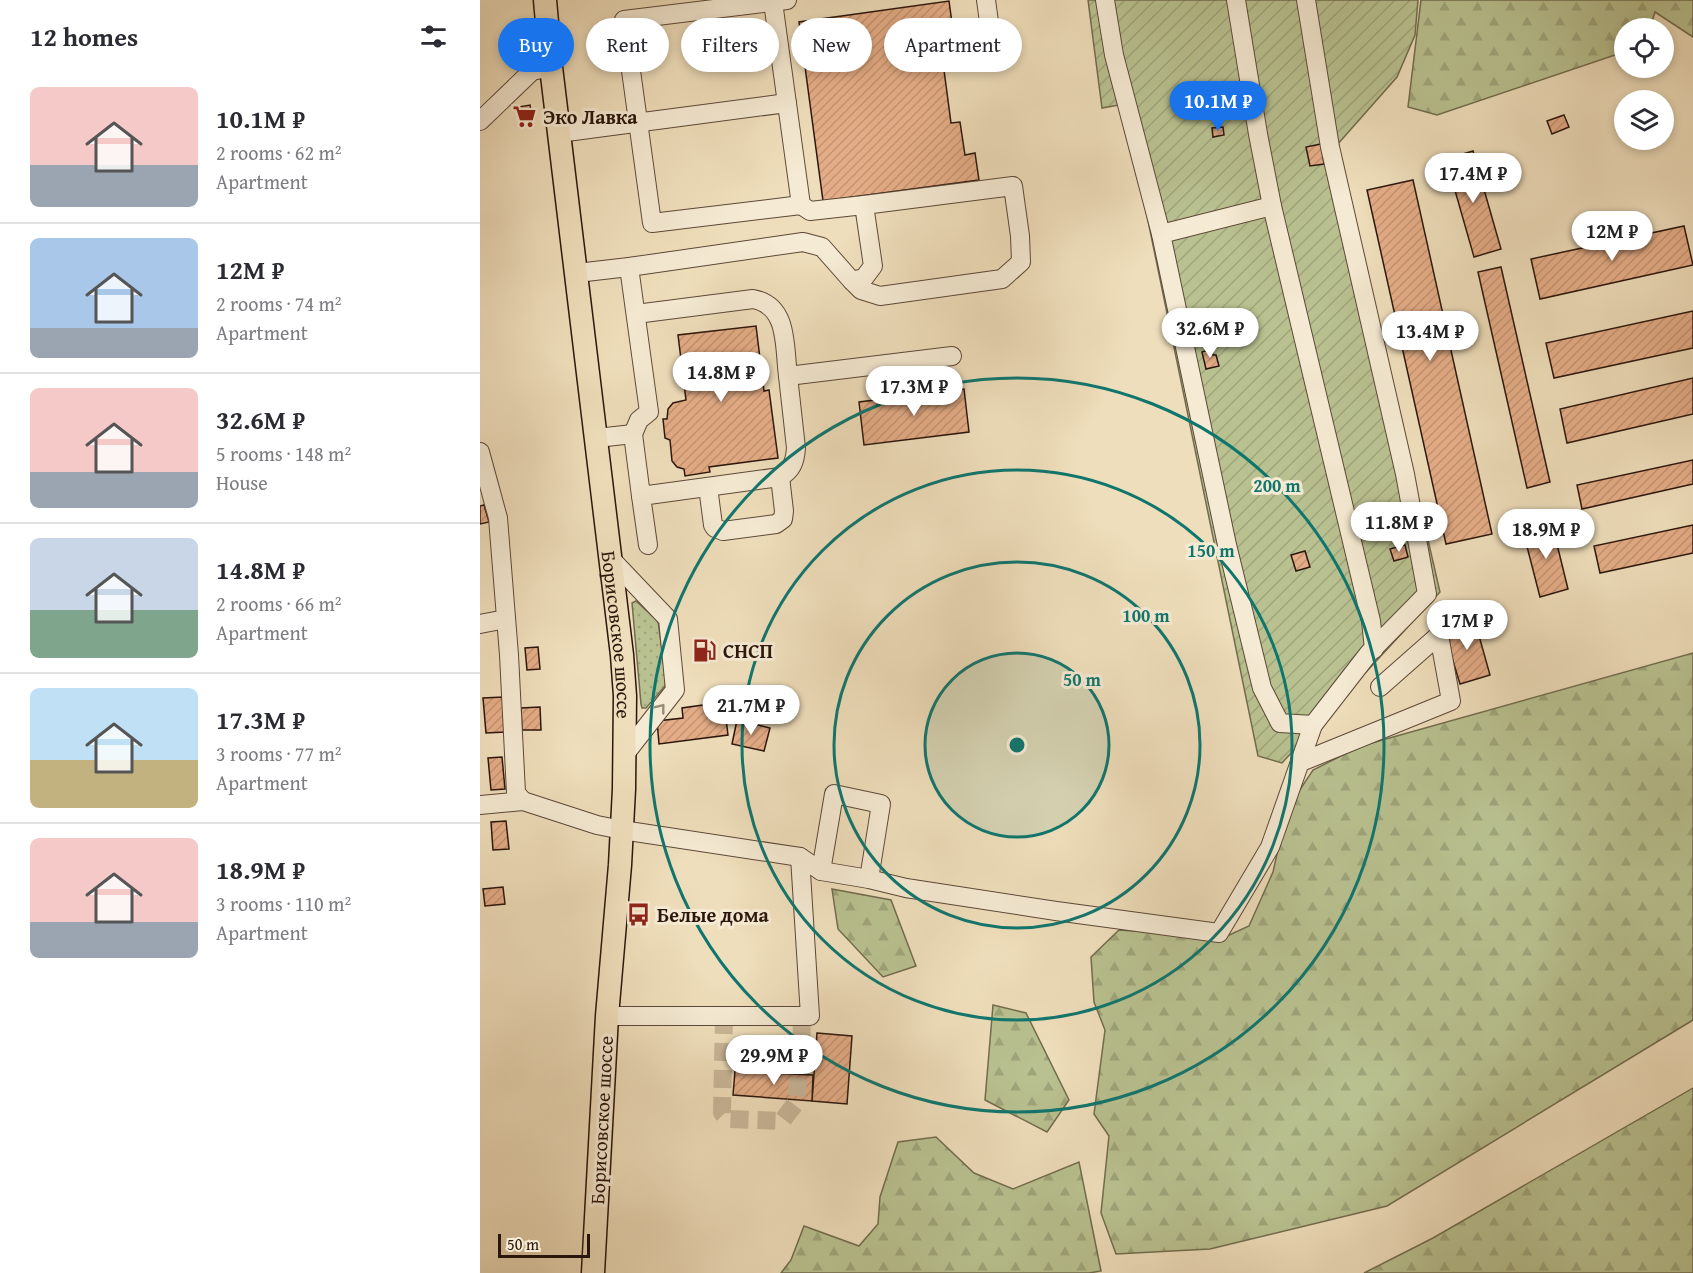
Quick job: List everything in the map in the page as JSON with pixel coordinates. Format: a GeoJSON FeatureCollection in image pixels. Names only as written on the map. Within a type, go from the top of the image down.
{"type":"FeatureCollection","features":[{"type":"Feature","properties":{"kind":"main road","name":"Борисовское шоссе"},"geometry":{"type":"LineString","coordinates":[[545,0],[547,18]]}},
{"type":"Feature","properties":{"kind":"main road","name":"Борисовское шоссе"},"geometry":{"type":"LineString","coordinates":[[551,72],[622,655],[625,754],[622,830],[607,1016],[593,1273]]}},
{"type":"Feature","properties":{"kind":"street"},"geometry":{"type":"LineString","coordinates":[[986,0],[988,18]]}},
{"type":"Feature","properties":{"kind":"street"},"geometry":{"type":"LineString","coordinates":[[1105,0],[1114,55],[1161,234],[1227,545],[1262,688],[1280,723],[1313,724]]}},
{"type":"Feature","properties":{"kind":"street"},"geometry":{"type":"LineString","coordinates":[[1236,0],[1272,206],[1371,621],[1374,649]]}},
{"type":"Feature","properties":{"kind":"street"},"geometry":{"type":"LineString","coordinates":[[480,805],[523,801],[597,825],[800,858],[821,871],[906,888],[1219,933],[1270,847],[1313,724],[1374,649],[1427,594],[1405,474],[1330,147],[1306,0]]}},
{"type":"Feature","properties":{"kind":"street"},"geometry":{"type":"LineString","coordinates":[[577,273],[803,242],[822,247],[861,290],[880,296],[1002,279],[1021,262],[1013,186],[810,211],[801,205],[652,223],[624,20],[780,1],[787,103],[801,205]]}},
{"type":"Feature","properties":{"kind":"street"},"geometry":{"type":"LineString","coordinates":[[480,121],[531,72]]}},
{"type":"Feature","properties":{"kind":"street"},"geometry":{"type":"LineString","coordinates":[[559,133],[787,103]]}},
{"type":"Feature","properties":{"kind":"street"},"geometry":{"type":"LineString","coordinates":[[852,281],[864,278],[873,266],[864,205]]}},
{"type":"Feature","properties":{"kind":"street"},"geometry":{"type":"LineString","coordinates":[[1161,234],[1272,206]]}},
{"type":"Feature","properties":{"kind":"street"},"geometry":{"type":"LineString","coordinates":[[629,267],[649,412],[639,420],[633,434],[648,545]]}},
{"type":"Feature","properties":{"kind":"street"},"geometry":{"type":"LineString","coordinates":[[636,314],[753,299],[761,301],[776,311],[781,320],[796,448],[791,468],[780,477],[641,496]]}},
{"type":"Feature","properties":{"kind":"street"},"geometry":{"type":"LineString","coordinates":[[788,376],[952,356]]}},
{"type":"Feature","properties":{"kind":"street"},"geometry":{"type":"LineString","coordinates":[[597,438],[633,434]]}},
{"type":"Feature","properties":{"kind":"street"},"geometry":{"type":"LineString","coordinates":[[480,452],[498,518],[516,793],[523,801]]}},
{"type":"Feature","properties":{"kind":"street"},"geometry":{"type":"LineString","coordinates":[[708,487],[713,525],[719,530],[776,524],[784,516],[780,477]]}},
{"type":"Feature","properties":{"kind":"street"},"geometry":{"type":"LineString","coordinates":[[611,559],[668,620],[675,690],[625,754]]}},
{"type":"Feature","properties":{"kind":"street"},"geometry":{"type":"LineString","coordinates":[[480,624],[506,619]]}},
{"type":"Feature","properties":{"kind":"street"},"geometry":{"type":"LineString","coordinates":[[1301,762],[1451,701],[1439,635],[1380,687]]}},
{"type":"Feature","properties":{"kind":"street"},"geometry":{"type":"LineString","coordinates":[[821,871],[834,794],[881,804],[869,879]]}},
{"type":"Feature","properties":{"kind":"street"},"geometry":{"type":"LineString","coordinates":[[607,1016],[810,1016],[800,858]]}},
{"type":"Feature","properties":{"kind":"green space"},"geometry":{"type":"Polygon","coordinates":[[[1088,0],[1418,0],[1415,35],[1397,77],[1337,145],[1440,592],[1282,763],[1258,756],[1124,104],[1102,108],[1088,0]]]}},
{"type":"Feature","properties":{"kind":"green space"},"geometry":{"type":"Polygon","coordinates":[[[1421,0],[1693,0],[1693,37],[1674,24],[1674,18],[1664,18],[1655,12],[1653,18],[1614,18],[1614,55],[1437,115],[1408,107],[1421,0]]]}},
{"type":"Feature","properties":{"kind":"green space"},"geometry":{"type":"Polygon","coordinates":[[[636,601],[658,621],[666,680],[665,686],[646,708],[642,708],[641,704],[632,603],[636,601]]]}},
{"type":"Feature","properties":{"kind":"green space"},"geometry":{"type":"Polygon","coordinates":[[[1693,653],[1693,1020],[1387,1206],[1210,1249],[1116,1254],[1101,1213],[1109,1136],[1094,1114],[1105,1030],[1094,1002],[1091,957],[1119,930],[1225,937],[1249,926],[1273,872],[1287,809],[1313,770],[1361,746],[1693,653]]]}},
{"type":"Feature","properties":{"kind":"green space"},"geometry":{"type":"Polygon","coordinates":[[[832,889],[891,900],[916,966],[883,977],[838,929],[832,889]]]}},
{"type":"Feature","properties":{"kind":"green space"},"geometry":{"type":"Polygon","coordinates":[[[993,1005],[1026,1013],[1069,1100],[1047,1132],[985,1100],[993,1005]]]}},
{"type":"Feature","properties":{"kind":"green space"},"geometry":{"type":"Polygon","coordinates":[[[1693,1088],[1693,1273],[1364,1273],[1433,1238],[1693,1088]]]}},
{"type":"Feature","properties":{"kind":"green space"},"geometry":{"type":"Polygon","coordinates":[[[936,1137],[974,1173],[1013,1189],[1079,1162],[1101,1271],[1089,1273],[781,1273],[791,1260],[804,1226],[859,1246],[878,1224],[880,1197],[898,1142],[936,1137]]]}},
{"type":"Feature","properties":{"kind":"building"},"geometry":{"type":"Polygon","coordinates":[[[949,1],[951,18],[884,18],[884,72],[944,72],[951,123],[960,122],[965,155],[975,153],[979,180],[823,201],[806,72],[872,72],[872,18],[828,18],[949,1]]]}},
{"type":"Feature","properties":{"kind":"building","name":"Эко Лавка"},"geometry":{"type":"Polygon","coordinates":[[[530,105],[533,125],[520,126],[518,107],[530,105]]]}},
{"type":"Feature","properties":{"kind":"building"},"geometry":{"type":"Polygon","coordinates":[[[1564,115],[1569,127],[1552,134],[1547,121],[1564,115]]]}},
{"type":"Feature","properties":{"kind":"building"},"geometry":{"type":"Polygon","coordinates":[[[1223,127],[1224,135],[1213,137],[1212,128],[1223,127]]]}},
{"type":"Feature","properties":{"kind":"building"},"geometry":{"type":"Polygon","coordinates":[[[1321,144],[1324,164],[1310,166],[1306,147],[1321,144]]]}},
{"type":"Feature","properties":{"kind":"building"},"geometry":{"type":"Polygon","coordinates":[[[1473,151],[1501,249],[1474,257],[1446,159],[1473,151]]]}},
{"type":"Feature","properties":{"kind":"building"},"geometry":{"type":"Polygon","coordinates":[[[1413,180],[1492,534],[1446,544],[1367,190],[1413,180]]]}},
{"type":"Feature","properties":{"kind":"building"},"geometry":{"type":"Polygon","coordinates":[[[1684,226],[1693,265],[1540,299],[1531,259],[1684,226]]]}},
{"type":"Feature","properties":{"kind":"building"},"geometry":{"type":"Polygon","coordinates":[[[1501,267],[1550,482],[1527,488],[1478,272],[1501,267]]]}},
{"type":"Feature","properties":{"kind":"building"},"geometry":{"type":"Polygon","coordinates":[[[1693,311],[1693,348],[1554,378],[1546,343],[1693,311]]]}},
{"type":"Feature","properties":{"kind":"building"},"geometry":{"type":"Polygon","coordinates":[[[756,326],[764,391],[769,390],[778,458],[709,467],[710,472],[685,476],[684,469],[677,467],[672,461],[670,440],[665,438],[663,419],[667,419],[668,409],[673,403],[686,400],[678,335],[756,326]]]}},
{"type":"Feature","properties":{"kind":"building"},"geometry":{"type":"Polygon","coordinates":[[[1212,349],[1219,366],[1206,369],[1202,352],[1212,349]]]}},
{"type":"Feature","properties":{"kind":"building"},"geometry":{"type":"Polygon","coordinates":[[[1693,378],[1693,414],[1567,443],[1560,409],[1693,378]]]}},
{"type":"Feature","properties":{"kind":"building"},"geometry":{"type":"Polygon","coordinates":[[[964,389],[969,432],[864,445],[859,402],[964,389]]]}},
{"type":"Feature","properties":{"kind":"building"},"geometry":{"type":"Polygon","coordinates":[[[1693,460],[1693,484],[1582,509],[1577,485],[1693,460]]]}},
{"type":"Feature","properties":{"kind":"building"},"geometry":{"type":"Polygon","coordinates":[[[484,505],[489,522],[480,524],[480,506],[484,505]]]}},
{"type":"Feature","properties":{"kind":"building"},"geometry":{"type":"Polygon","coordinates":[[[1552,524],[1568,589],[1540,597],[1523,531],[1552,524]]]}},
{"type":"Feature","properties":{"kind":"building"},"geometry":{"type":"Polygon","coordinates":[[[1693,525],[1693,553],[1600,573],[1594,546],[1693,525]]]}},
{"type":"Feature","properties":{"kind":"building"},"geometry":{"type":"Polygon","coordinates":[[[1405,545],[1408,557],[1394,561],[1390,549],[1405,545]]]}},
{"type":"Feature","properties":{"kind":"building"},"geometry":{"type":"Polygon","coordinates":[[[1305,551],[1310,567],[1296,571],[1291,555],[1305,551]]]}},
{"type":"Feature","properties":{"kind":"building"},"geometry":{"type":"Polygon","coordinates":[[[1474,618],[1490,675],[1460,684],[1443,628],[1474,618]]]}},
{"type":"Feature","properties":{"kind":"building"},"geometry":{"type":"Polygon","coordinates":[[[538,647],[540,669],[527,670],[525,648],[538,647]]]}},
{"type":"Feature","properties":{"kind":"building"},"geometry":{"type":"Polygon","coordinates":[[[503,697],[505,732],[486,733],[483,698],[503,697]]]}},
{"type":"Feature","properties":{"kind":"building"},"geometry":{"type":"Polygon","coordinates":[[[724,702],[728,735],[659,744],[657,721],[683,718],[682,708],[724,702]]]}},
{"type":"Feature","properties":{"kind":"building"},"geometry":{"type":"Polygon","coordinates":[[[540,707],[541,730],[522,730],[521,708],[540,707]]]}},
{"type":"Feature","properties":{"kind":"building"},"geometry":{"type":"Polygon","coordinates":[[[737,720],[770,728],[764,751],[732,744],[737,720]]]}},
{"type":"Feature","properties":{"kind":"building"},"geometry":{"type":"Polygon","coordinates":[[[502,757],[505,789],[491,790],[488,758],[502,757]]]}},
{"type":"Feature","properties":{"kind":"building"},"geometry":{"type":"Polygon","coordinates":[[[506,821],[509,849],[493,850],[491,822],[506,821]]]}},
{"type":"Feature","properties":{"kind":"building"},"geometry":{"type":"Polygon","coordinates":[[[503,887],[505,904],[485,906],[483,889],[503,887]]]}},
{"type":"Feature","properties":{"kind":"building"},"geometry":{"type":"Polygon","coordinates":[[[817,1033],[852,1036],[847,1104],[812,1101],[817,1033]]]}},
{"type":"Feature","properties":{"kind":"building"},"geometry":{"type":"Polygon","coordinates":[[[735,1071],[813,1075],[812,1101],[733,1095],[735,1071]]]}},
{"type":"Feature","properties":{"kind":"tunnel"},"geometry":{"type":"LineString","coordinates":[[724,1016],[722,1113],[728,1119],[782,1121],[795,1104],[801,1060],[802,1016]]}},
{"type":"Feature","properties":{"kind":"place","name":"Эко Лавка"},"geometry":{"type":"Point","coordinates":[525,116]}},
{"type":"Feature","properties":{"kind":"place","name":"СНСП"},"geometry":{"type":"Point","coordinates":[705,650]}},
{"type":"Feature","properties":{"kind":"place","name":"Белые дома"},"geometry":{"type":"Point","coordinates":[639,914]}}]}
